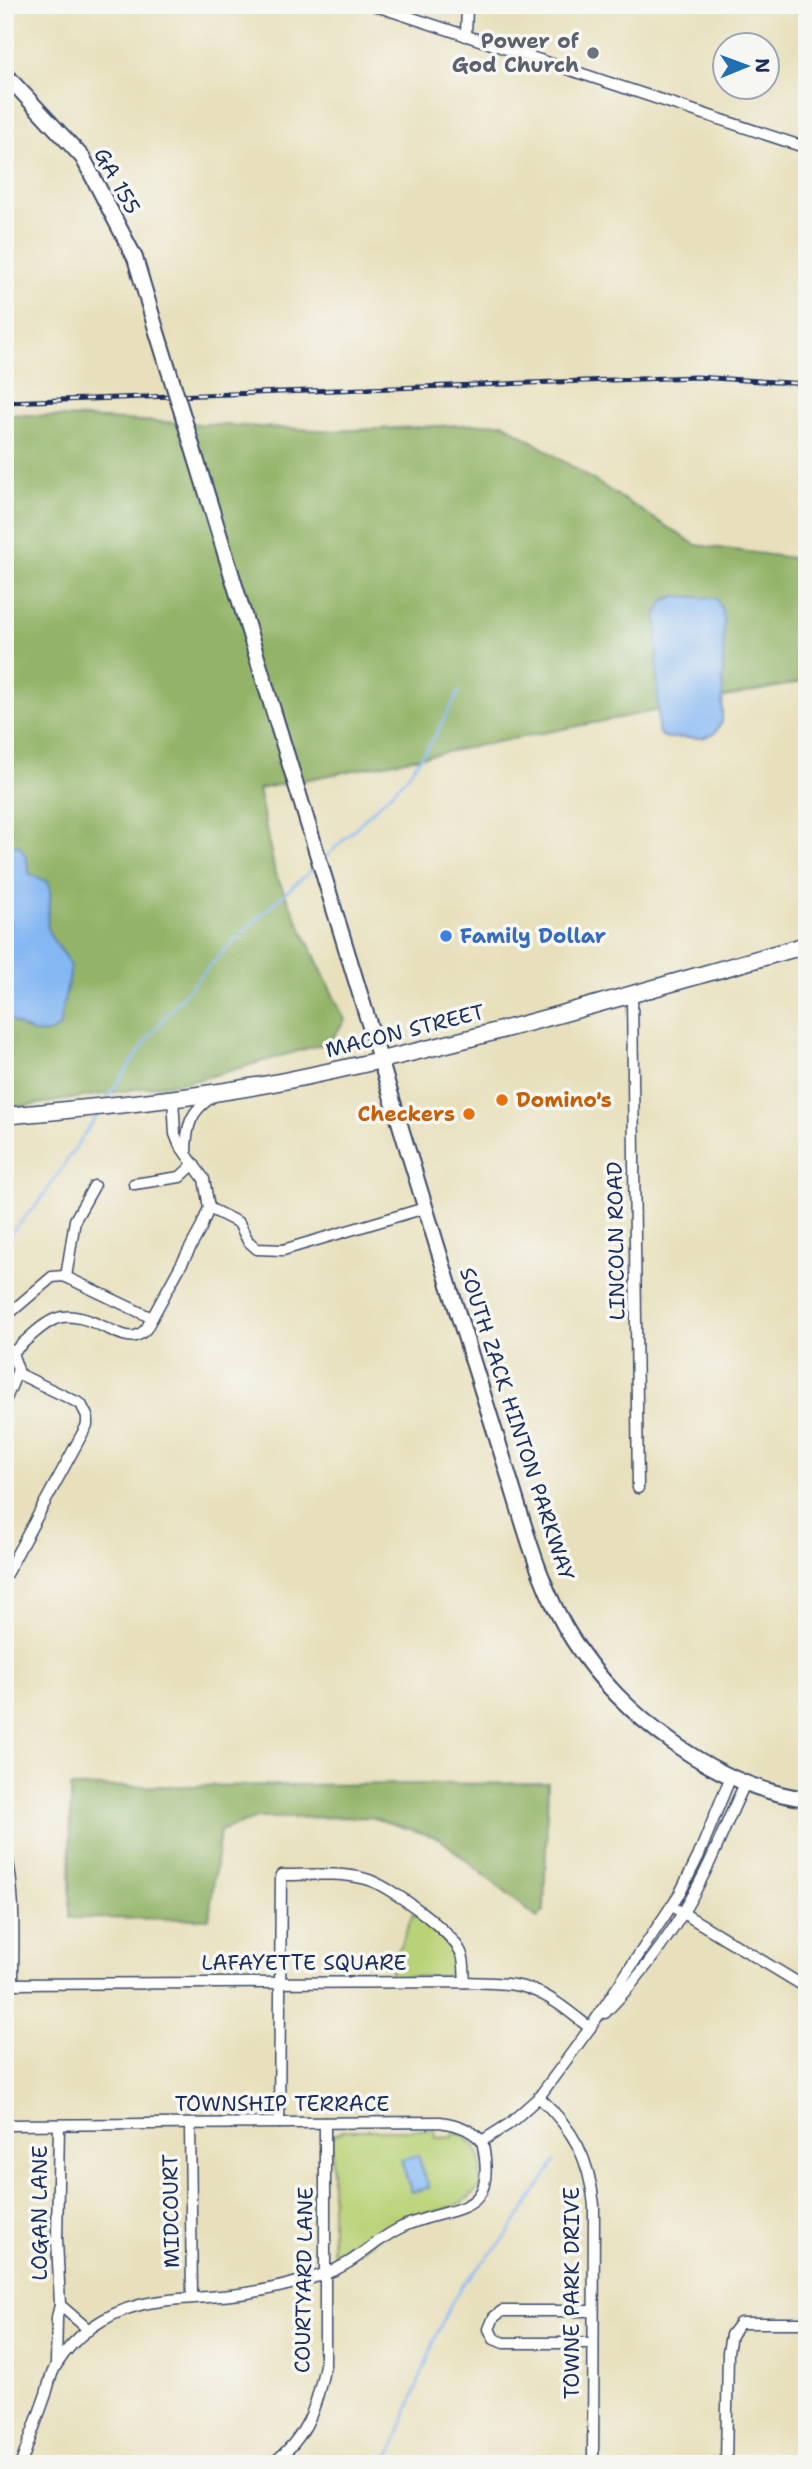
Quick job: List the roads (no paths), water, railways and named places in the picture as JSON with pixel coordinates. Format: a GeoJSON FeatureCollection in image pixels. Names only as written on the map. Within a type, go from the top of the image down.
{"type":"FeatureCollection","features":[{"type":"Feature","properties":{"kind":"main road","name":"GA 155"},"geometry":{"type":"LineString","coordinates":[[5,74],[83,158],[135,258],[381,1059]]}},
{"type":"Feature","properties":{"kind":"main road","name":"MACON STREET"},"geometry":{"type":"LineString","coordinates":[[5,1116],[282,1082],[632,994],[807,945]]}},
{"type":"Feature","properties":{"kind":"main road","name":"SOUTH ZACK HINTON PARKWAY"},"geometry":{"type":"LineString","coordinates":[[381,1059],[538,1570],[571,1638],[607,1684],[650,1728],[731,1776],[807,1799]]}},
{"type":"Feature","properties":{"kind":"street"},"geometry":{"type":"LineString","coordinates":[[373,5],[807,148]]}},
{"type":"Feature","properties":{"kind":"street"},"geometry":{"type":"LineString","coordinates":[[466,36],[467,5]]}},
{"type":"Feature","properties":{"kind":"street","name":"LINCOLN ROAD"},"geometry":{"type":"LineString","coordinates":[[632,994],[638,1488]]}},
{"type":"Feature","properties":{"kind":"street"},"geometry":{"type":"LineString","coordinates":[[186,1154],[188,1131],[195,1112],[201,1104],[223,1091]]}},
{"type":"Feature","properties":{"kind":"street"},"geometry":{"type":"LineString","coordinates":[[5,1401],[17,1373],[16,1361],[8,1350],[45,1325],[66,1316],[81,1317],[128,1337],[137,1336],[146,1329],[200,1230],[209,1208],[204,1179],[175,1133],[173,1097]]}},
{"type":"Feature","properties":{"kind":"street"},"geometry":{"type":"LineString","coordinates":[[135,1184],[180,1177],[194,1164]]}},
{"type":"Feature","properties":{"kind":"street"},"geometry":{"type":"LineString","coordinates":[[66,1277],[75,1220],[94,1186]]}},
{"type":"Feature","properties":{"kind":"street"},"geometry":{"type":"LineString","coordinates":[[209,1208],[239,1223],[248,1241],[257,1249],[283,1250],[425,1208]]}},
{"type":"Feature","properties":{"kind":"street"},"geometry":{"type":"LineString","coordinates":[[6,1315],[52,1277],[66,1277],[152,1318]]}},
{"type":"Feature","properties":{"kind":"street"},"geometry":{"type":"LineString","coordinates":[[5,1576],[87,1425],[87,1416],[81,1404],[17,1373]]}},
{"type":"Feature","properties":{"kind":"street"},"geometry":{"type":"LineString","coordinates":[[56,2365],[89,2330],[132,2306],[158,2300],[252,2292],[325,2274],[350,2263],[400,2228],[458,2211],[474,2201],[484,2187],[487,2164],[482,2141],[509,2124],[539,2097],[590,2028],[672,1906],[698,1857],[731,1776]]}},
{"type":"Feature","properties":{"kind":"street"},"geometry":{"type":"LineString","coordinates":[[590,2028],[634,1983],[670,1934],[704,1874],[746,1782]]}},
{"type":"Feature","properties":{"kind":"street"},"geometry":{"type":"LineString","coordinates":[[5,1847],[12,1873],[13,1890],[9,1984]]}},
{"type":"Feature","properties":{"kind":"street"},"geometry":{"type":"LineString","coordinates":[[279,2123],[281,1875],[329,1875],[367,1880],[396,1894],[441,1928],[454,1943],[463,1955],[465,1982]]}},
{"type":"Feature","properties":{"kind":"street"},"geometry":{"type":"LineString","coordinates":[[672,1906],[807,1988]]}},
{"type":"Feature","properties":{"kind":"street","name":"LAFAYETTE SQUARE"},"geometry":{"type":"LineString","coordinates":[[9,1984],[503,1984],[531,1989],[557,2003],[590,2028]]}},
{"type":"Feature","properties":{"kind":"street","name":"TOWNE PARK DRIVE"},"geometry":{"type":"LineString","coordinates":[[539,2097],[558,2115],[572,2135],[586,2160],[592,2181],[593,2464]]}},
{"type":"Feature","properties":{"kind":"street","name":"TOWNSHIP TERRACE"},"geometry":{"type":"LineString","coordinates":[[5,2125],[440,2122],[458,2125],[471,2131],[482,2141]]}},
{"type":"Feature","properties":{"kind":"street","name":"COURTYARD LANE"},"geometry":{"type":"LineString","coordinates":[[272,2464],[303,2435],[318,2399],[325,2365],[325,2123]]}},
{"type":"Feature","properties":{"kind":"street","name":"MIDCOURT"},"geometry":{"type":"LineString","coordinates":[[190,2124],[192,2297]]}},
{"type":"Feature","properties":{"kind":"street","name":"LOGAN LANE"},"geometry":{"type":"LineString","coordinates":[[59,2125],[57,2239],[60,2305],[89,2330]]}},
{"type":"Feature","properties":{"kind":"street"},"geometry":{"type":"LineString","coordinates":[[21,2464],[56,2365],[57,2317],[60,2305]]}},
{"type":"Feature","properties":{"kind":"street"},"geometry":{"type":"LineString","coordinates":[[593,2311],[502,2311],[494,2316],[489,2329],[494,2339],[504,2343],[593,2343]]}},
{"type":"Feature","properties":{"kind":"street"},"geometry":{"type":"LineString","coordinates":[[726,2464],[728,2352],[731,2335],[740,2323],[807,2323]]}},
{"type":"Feature","properties":{"kind":"water"},"geometry":{"type":"Polygon","coordinates":[[[675,596],[716,598],[722,609],[722,722],[715,733],[703,738],[667,738],[660,735],[658,730],[657,614],[663,601],[675,596]]]}},
{"type":"Feature","properties":{"kind":"water"},"geometry":{"type":"Polygon","coordinates":[[[5,843],[20,846],[30,874],[48,882],[48,930],[70,966],[60,1026],[46,1033],[24,1029],[5,1015],[5,843]]]}},
{"type":"Feature","properties":{"kind":"water"},"geometry":{"type":"Polygon","coordinates":[[[418,2155],[429,2188],[411,2192],[401,2160],[418,2155]]]}},
{"type":"Feature","properties":{"kind":"waterway"},"geometry":{"type":"LineString","coordinates":[[323,860],[405,779],[431,743],[459,692]]}},
{"type":"Feature","properties":{"kind":"waterway"},"geometry":{"type":"LineString","coordinates":[[106,1100],[154,1031],[196,980],[255,921],[316,866]]}},
{"type":"Feature","properties":{"kind":"waterway"},"geometry":{"type":"LineString","coordinates":[[5,1239],[40,1201],[97,1115]]}},
{"type":"Feature","properties":{"kind":"waterway"},"geometry":{"type":"LineString","coordinates":[[387,2464],[452,2302],[463,2284],[506,2237],[555,2162]]}},
{"type":"Feature","properties":{"kind":"railway"},"geometry":{"type":"LineString","coordinates":[[5,402],[696,377],[807,384]]}},
{"type":"Feature","properties":{"kind":"place","name":"Power of God Church"},"geometry":{"type":"Point","coordinates":[593,53]}},
{"type":"Feature","properties":{"kind":"place","name":"Family Dollar"},"geometry":{"type":"Point","coordinates":[446,936]}},
{"type":"Feature","properties":{"kind":"place","name":"Domino's"},"geometry":{"type":"Point","coordinates":[502,1100]}},
{"type":"Feature","properties":{"kind":"place","name":"Checkers"},"geometry":{"type":"Point","coordinates":[469,1114]}}]}
